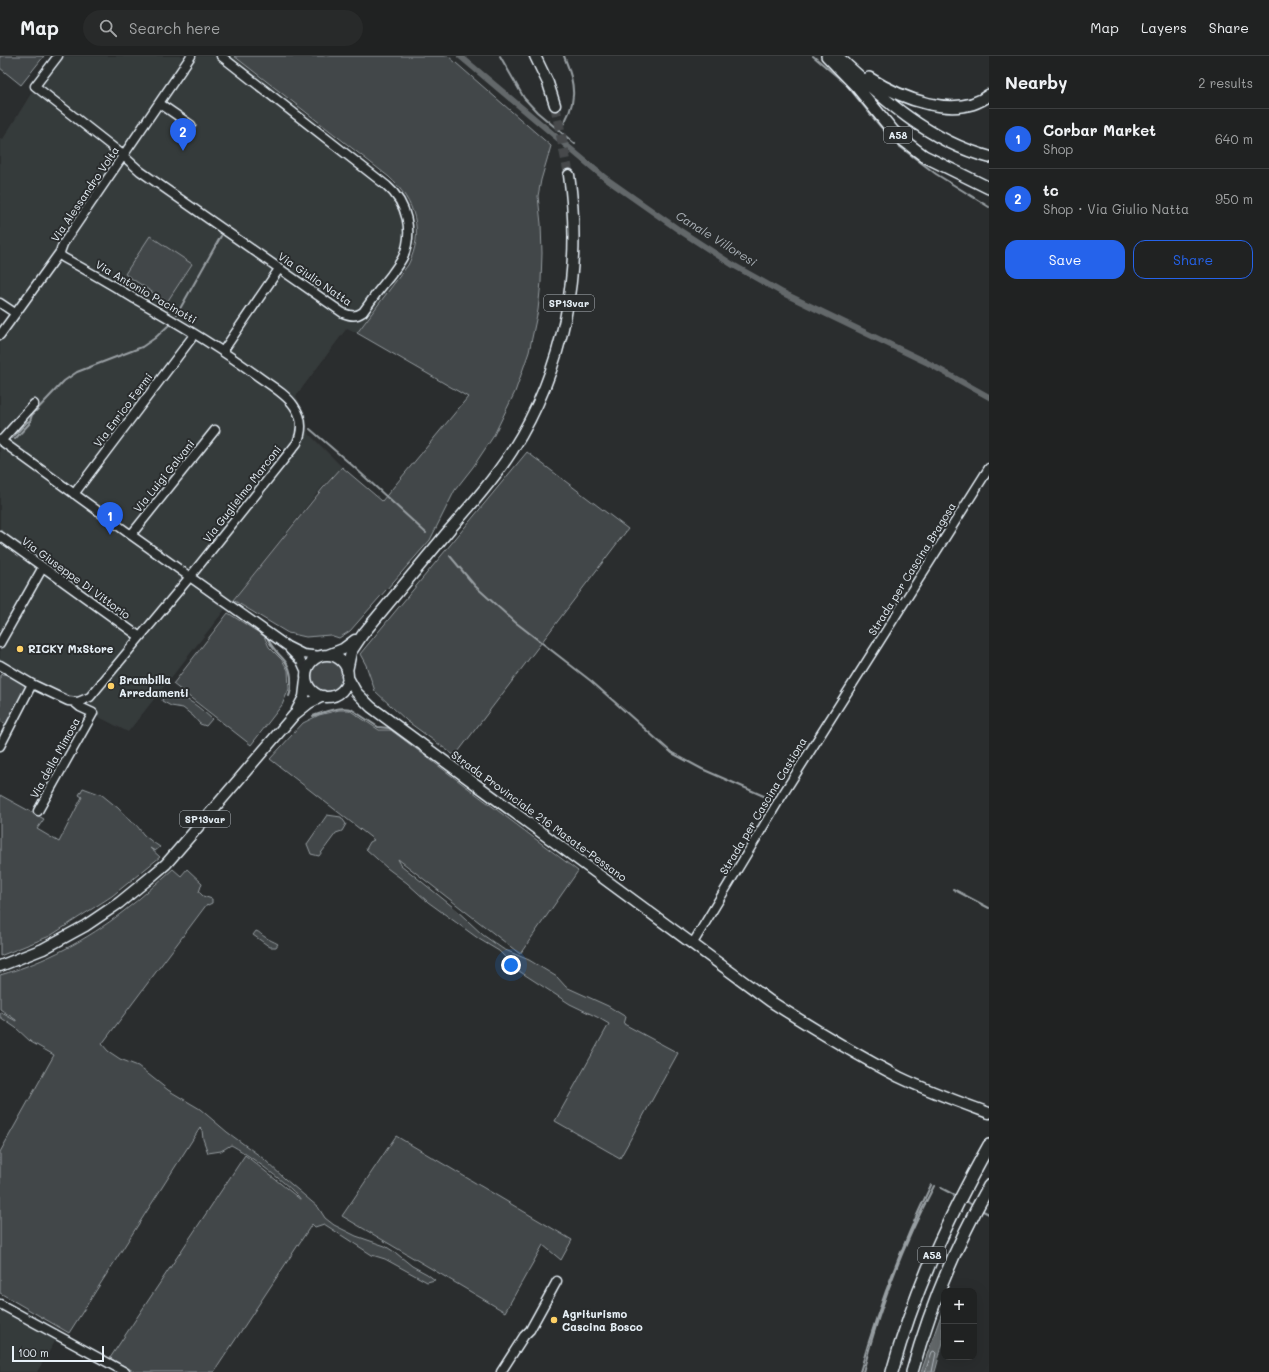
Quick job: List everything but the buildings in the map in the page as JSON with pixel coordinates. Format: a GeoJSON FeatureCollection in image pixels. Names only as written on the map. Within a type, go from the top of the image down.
{"type":"FeatureCollection","features":[{"type":"Feature","properties":{"kind":"highway","name":"A58"},"geometry":{"type":"LineString","coordinates":[[827,56],[868,84],[929,132],[958,147],[989,157]]}},
{"type":"Feature","properties":{"kind":"highway","name":"A58"},"geometry":{"type":"LineString","coordinates":[[827,56],[857,87],[893,131],[903,140],[924,156],[989,188]]}},
{"type":"Feature","properties":{"kind":"highway","name":"A58"},"geometry":{"type":"LineString","coordinates":[[838,56],[868,84]]}},
{"type":"Feature","properties":{"kind":"highway","name":"A58"},"geometry":{"type":"LineString","coordinates":[[838,56],[885,88],[929,104],[962,106],[980,101],[989,95]]}},
{"type":"Feature","properties":{"kind":"highway","name":"A58"},"geometry":{"type":"LineString","coordinates":[[892,1372],[910,1314],[933,1253],[961,1194],[989,1145]]}},
{"type":"Feature","properties":{"kind":"highway","name":"A58"},"geometry":{"type":"LineString","coordinates":[[912,1372],[944,1277],[989,1186]]}},
{"type":"Feature","properties":{"kind":"main road"},"geometry":{"type":"LineString","coordinates":[[535,56],[548,83],[555,105]]}},
{"type":"Feature","properties":{"kind":"main road","name":"SP13var"},"geometry":{"type":"LineString","coordinates":[[0,966],[43,949],[85,926],[146,881],[170,859],[294,715],[309,703],[337,694],[342,690],[346,682],[351,652],[363,634],[494,476],[520,437],[541,396],[559,344],[565,322],[572,283],[574,237],[573,206],[569,175]]}},
{"type":"Feature","properties":{"kind":"main road","name":"SP13var"},"geometry":{"type":"LineString","coordinates":[[294,715],[304,697],[306,676],[312,662],[346,648],[363,634]]}},
{"type":"Feature","properties":{"kind":"main road"},"geometry":{"type":"LineString","coordinates":[[325,656],[340,660],[344,665],[356,692],[371,707]]}},
{"type":"Feature","properties":{"kind":"main road"},"geometry":{"type":"LineString","coordinates":[[306,676],[312,690],[317,694],[350,697],[371,707]]}},
{"type":"Feature","properties":{"kind":"main road","name":"Strada Provinciale 216 Masate-Pessano"},"geometry":{"type":"LineString","coordinates":[[371,707],[785,1010],[899,1077],[925,1089],[989,1113]]}},
{"type":"Feature","properties":{"kind":"street","name":"Via Giulio Natta"},"geometry":{"type":"LineString","coordinates":[[58,56],[34,86],[140,171],[343,313],[351,316],[358,315],[363,312],[403,256],[408,236],[407,219],[403,208],[391,190],[222,56]]}},
{"type":"Feature","properties":{"kind":"street","name":"Via Alessandro Volta"},"geometry":{"type":"LineString","coordinates":[[0,335],[60,252],[63,244],[159,103],[186,60],[191,56]]}},
{"type":"Feature","properties":{"kind":"street"},"geometry":{"type":"LineString","coordinates":[[159,103],[191,124]]}},
{"type":"Feature","properties":{"kind":"street","name":"Via Antonio Pacinotti"},"geometry":{"type":"LineString","coordinates":[[60,252],[61,256],[64,258],[161,313],[223,352],[290,400],[296,409],[300,420]]}},
{"type":"Feature","properties":{"kind":"street"},"geometry":{"type":"LineString","coordinates":[[223,352],[279,269]]}},
{"type":"Feature","properties":{"kind":"street"},"geometry":{"type":"LineString","coordinates":[[0,303],[15,314]]}},
{"type":"Feature","properties":{"kind":"street","name":"Via Enrico Fermi"},"geometry":{"type":"LineString","coordinates":[[74,494],[191,339]]}},
{"type":"Feature","properties":{"kind":"street"},"geometry":{"type":"LineString","coordinates":[[34,404],[1,440],[286,646],[303,654],[325,656]]}},
{"type":"Feature","properties":{"kind":"street","name":"Via Guglielmo Marconi"},"geometry":{"type":"LineString","coordinates":[[74,702],[85,700],[92,695],[190,578],[297,443],[301,431],[300,420]]}},
{"type":"Feature","properties":{"kind":"street","name":"Via Luigi Galvani"},"geometry":{"type":"LineString","coordinates":[[131,535],[215,430]]}},
{"type":"Feature","properties":{"kind":"street","name":"Strada per Cascina Bragosa"},"geometry":{"type":"LineString","coordinates":[[854,681],[924,573],[989,468]]}},
{"type":"Feature","properties":{"kind":"street","name":"Via Giuseppe Di Vittorio"},"geometry":{"type":"LineString","coordinates":[[0,536],[140,637]]}},
{"type":"Feature","properties":{"kind":"street"},"geometry":{"type":"LineString","coordinates":[[0,643],[43,567]]}},
{"type":"Feature","properties":{"kind":"street"},"geometry":{"type":"LineString","coordinates":[[286,646],[299,660],[306,676]]}},
{"type":"Feature","properties":{"kind":"street"},"geometry":{"type":"LineString","coordinates":[[0,665],[32,684],[65,700],[74,702]]}},
{"type":"Feature","properties":{"kind":"street"},"geometry":{"type":"LineString","coordinates":[[0,670],[9,670]]}},
{"type":"Feature","properties":{"kind":"street","name":"Strada per Cascina Castiona"},"geometry":{"type":"LineString","coordinates":[[693,944],[778,802],[854,681]]}},
{"type":"Feature","properties":{"kind":"street"},"geometry":{"type":"LineString","coordinates":[[0,746],[32,684]]}},
{"type":"Feature","properties":{"kind":"street","name":"Via della Mimosa"},"geometry":{"type":"LineString","coordinates":[[38,811],[93,713],[80,707],[74,702]]}},
{"type":"Feature","properties":{"kind":"street"},"geometry":{"type":"LineString","coordinates":[[501,1372],[524,1336],[530,1330],[557,1281]]}},
{"type":"Feature","properties":{"kind":"street"},"geometry":{"type":"LineString","coordinates":[[0,1304],[125,1372]]}},
{"type":"Feature","properties":{"kind":"shaded area"},"geometry":{"type":"Polygon","coordinates":[[[0,56],[44,56],[21,85],[0,68],[0,56]]]}},
{"type":"Feature","properties":{"kind":"shaded area"},"geometry":{"type":"Polygon","coordinates":[[[59,56],[234,56],[395,185],[403,194],[409,205],[414,223],[414,243],[407,264],[357,333],[347,328],[296,396],[306,414],[308,433],[342,467],[322,487],[128,732],[33,683],[0,663],[0,339],[20,311],[0,298],[0,138],[3,139],[32,92],[59,56]]]}},
{"type":"Feature","properties":{"kind":"shaded area"},"geometry":{"type":"Polygon","coordinates":[[[234,56],[448,56],[551,146],[538,196],[542,253],[538,310],[529,352],[515,392],[493,437],[473,467],[455,490],[430,540],[350,631],[339,638],[330,635],[306,637],[288,633],[233,600],[323,488],[342,467],[382,501],[468,397],[357,333],[408,265],[413,253],[416,241],[415,218],[405,196],[389,177],[234,56]]]}},
{"type":"Feature","properties":{"kind":"shaded area"},"geometry":{"type":"Polygon","coordinates":[[[150,236],[192,264],[167,302],[125,274],[150,236]]]}},
{"type":"Feature","properties":{"kind":"shaded area"},"geometry":{"type":"Polygon","coordinates":[[[527,452],[628,529],[455,756],[407,721],[375,691],[366,665],[360,654],[527,452]]]}},
{"type":"Feature","properties":{"kind":"shaded area"},"geometry":{"type":"Polygon","coordinates":[[[228,613],[264,636],[269,647],[282,660],[288,670],[289,689],[282,705],[251,745],[173,684],[228,613]]]}},
{"type":"Feature","properties":{"kind":"shaded area"},"geometry":{"type":"Polygon","coordinates":[[[330,659],[337,661],[342,666],[344,676],[342,686],[337,691],[324,693],[317,691],[312,686],[310,673],[312,666],[317,661],[330,659]]]}},
{"type":"Feature","properties":{"kind":"shaded area"},"geometry":{"type":"Polygon","coordinates":[[[0,675],[9,675],[26,684],[27,689],[8,725],[0,721],[0,675]]]}},
{"type":"Feature","properties":{"kind":"shaded area"},"geometry":{"type":"Polygon","coordinates":[[[168,692],[190,701],[212,719],[206,726],[200,724],[183,708],[171,706],[162,701],[163,697],[168,692]]]}},
{"type":"Feature","properties":{"kind":"shaded area"},"geometry":{"type":"Polygon","coordinates":[[[339,710],[349,710],[379,730],[391,730],[578,871],[520,954],[398,859],[401,865],[453,907],[483,935],[503,949],[529,960],[557,977],[566,987],[608,1006],[626,1017],[624,1024],[678,1053],[620,1158],[555,1121],[609,1024],[570,1004],[519,971],[499,951],[479,939],[428,902],[366,849],[370,842],[374,840],[270,759],[303,723],[319,715],[339,710]]]}},
{"type":"Feature","properties":{"kind":"shaded area"},"geometry":{"type":"Polygon","coordinates":[[[83,788],[102,795],[118,808],[145,836],[160,847],[155,851],[150,848],[160,857],[112,896],[50,936],[0,956],[0,795],[44,819],[37,829],[59,842],[82,797],[79,795],[83,788]]]}},
{"type":"Feature","properties":{"kind":"shaded area"},"geometry":{"type":"Polygon","coordinates":[[[327,815],[341,817],[346,824],[342,831],[336,833],[319,856],[311,854],[307,844],[327,815]]]}},
{"type":"Feature","properties":{"kind":"shaded area"},"geometry":{"type":"Polygon","coordinates":[[[173,869],[181,876],[187,869],[202,883],[199,892],[203,896],[212,899],[212,903],[207,904],[102,1044],[108,1051],[120,1059],[138,1066],[168,1090],[200,1109],[227,1132],[264,1159],[318,1207],[325,1218],[334,1225],[356,1236],[385,1246],[412,1266],[435,1280],[427,1282],[385,1259],[372,1255],[324,1224],[315,1227],[312,1224],[214,1372],[135,1372],[110,1358],[245,1155],[301,1200],[269,1171],[231,1145],[221,1151],[208,1153],[203,1139],[202,1130],[200,1128],[69,1333],[0,1293],[0,1152],[54,1055],[31,1042],[16,1028],[0,1017],[0,1012],[16,1021],[0,1009],[0,975],[33,964],[80,941],[110,922],[143,896],[173,869]]]}},
{"type":"Feature","properties":{"kind":"shaded area"},"geometry":{"type":"Polygon","coordinates":[[[256,931],[278,944],[276,947],[270,947],[253,935],[256,931]]]}},
{"type":"Feature","properties":{"kind":"shaded area"},"geometry":{"type":"Polygon","coordinates":[[[396,1136],[572,1240],[561,1260],[543,1245],[505,1312],[342,1216],[396,1136]]]}},
{"type":"Feature","properties":{"kind":"shaded area"},"geometry":{"type":"Polygon","coordinates":[[[0,1297],[12,1306],[60,1333],[37,1372],[0,1372],[0,1297]]]}},
{"type":"Feature","properties":{"kind":"water"},"geometry":{"type":"Polygon","coordinates":[[[941,1315],[941,1350],[935,1372],[921,1372],[941,1315]]]}},
{"type":"Feature","properties":{"kind":"waterway","name":"Canale Villoresi"},"geometry":{"type":"LineString","coordinates":[[460,56],[605,178],[679,230],[733,265],[783,293],[926,362],[989,397]]}},
{"type":"Feature","properties":{"kind":"waterway"},"geometry":{"type":"LineString","coordinates":[[500,56],[524,98],[537,112],[575,144]]}},
{"type":"Feature","properties":{"kind":"waterway"},"geometry":{"type":"LineString","coordinates":[[559,131],[569,112],[573,94],[571,76],[564,56]]}},
{"type":"Feature","properties":{"kind":"waterway"},"geometry":{"type":"LineString","coordinates":[[813,56],[846,84],[880,126],[899,146],[936,174],[989,207]]}},
{"type":"Feature","properties":{"kind":"waterway"},"geometry":{"type":"LineString","coordinates":[[177,314],[221,236]]}},
{"type":"Feature","properties":{"kind":"waterway"},"geometry":{"type":"LineString","coordinates":[[12,438],[27,422],[30,421],[32,415],[64,381],[77,372],[142,347],[155,338],[170,324]]}},
{"type":"Feature","properties":{"kind":"waterway"},"geometry":{"type":"LineString","coordinates":[[15,439],[30,423],[30,421]]}},
{"type":"Feature","properties":{"kind":"waterway"},"geometry":{"type":"LineString","coordinates":[[310,429],[426,533]]}},
{"type":"Feature","properties":{"kind":"waterway"},"geometry":{"type":"LineString","coordinates":[[450,556],[475,586],[515,622],[591,681],[672,753],[702,769],[766,797]]}},
{"type":"Feature","properties":{"kind":"waterway"},"geometry":{"type":"LineString","coordinates":[[268,639],[274,649],[288,665],[290,670],[291,691],[289,696]]}},
{"type":"Feature","properties":{"kind":"waterway"},"geometry":{"type":"LineString","coordinates":[[313,716],[337,709],[351,709],[378,727],[389,728],[433,760]]}},
{"type":"Feature","properties":{"kind":"waterway"},"geometry":{"type":"LineString","coordinates":[[953,889],[989,908]]}},
{"type":"Feature","properties":{"kind":"waterway"},"geometry":{"type":"LineString","coordinates":[[860,1372],[891,1277],[910,1230],[931,1185]]}},
{"type":"Feature","properties":{"kind":"waterway"},"geometry":{"type":"LineString","coordinates":[[863,1372],[876,1324],[893,1277],[912,1231],[934,1186]]}},
{"type":"Feature","properties":{"kind":"waterway"},"geometry":{"type":"LineString","coordinates":[[941,1188],[958,1197]]}},
{"type":"Feature","properties":{"kind":"waterway"},"geometry":{"type":"LineString","coordinates":[[964,1200],[974,1206]]}},
{"type":"Feature","properties":{"kind":"waterway"},"geometry":{"type":"LineString","coordinates":[[981,1210],[989,1214]]}},
{"type":"Feature","properties":{"kind":"tunnel"},"geometry":{"type":"LineString","coordinates":[[555,105],[569,175]]}},
{"type":"Feature","properties":{"kind":"place","name":"tc"},"geometry":{"type":"Point","coordinates":[183,151]}},
{"type":"Feature","properties":{"kind":"place","name":"Corbar Market"},"geometry":{"type":"Point","coordinates":[110,535]}},
{"type":"Feature","properties":{"kind":"place","name":"RICKY MxStore"},"geometry":{"type":"Point","coordinates":[20,649]}},
{"type":"Feature","properties":{"kind":"place","name":"Brambilla Arredamenti"},"geometry":{"type":"Point","coordinates":[111,686]}},
{"type":"Feature","properties":{"kind":"place","name":"Agriturismo Cascina Bosco"},"geometry":{"type":"Point","coordinates":[554,1320]}}]}
